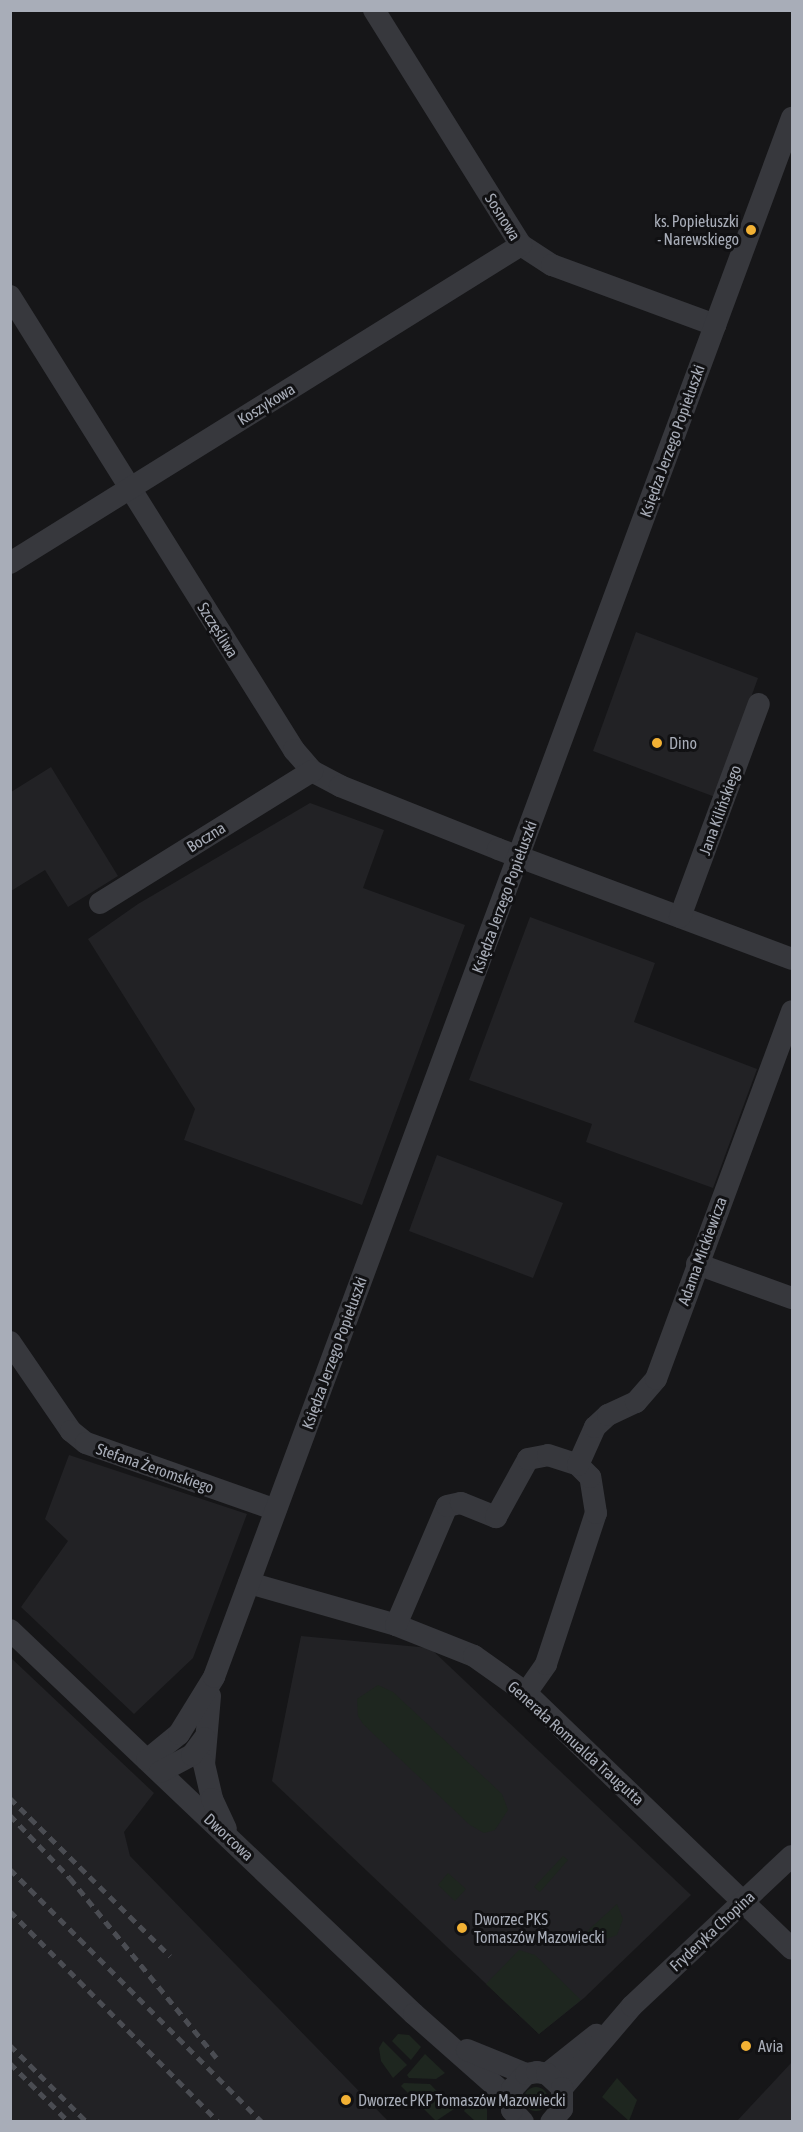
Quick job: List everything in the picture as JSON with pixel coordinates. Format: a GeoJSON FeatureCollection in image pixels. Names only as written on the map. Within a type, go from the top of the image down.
{"type":"FeatureCollection","features":[{"type":"Feature","properties":{"kind":"street","name":"Sosnowa"},"geometry":{"type":"LineString","coordinates":[[374,10],[521,245],[552,265],[714,325]]}},
{"type":"Feature","properties":{"kind":"street","name":"Księdza Jerzego Popiełuszki"},"geometry":{"type":"LineString","coordinates":[[154,1766],[179,1734],[214,1677],[792,118]]}},
{"type":"Feature","properties":{"kind":"street","name":"Koszykowa"},"geometry":{"type":"LineString","coordinates":[[10,563],[521,245]]}},
{"type":"Feature","properties":{"kind":"street","name":"Szczęśliwa"},"geometry":{"type":"LineString","coordinates":[[10,296],[294,750],[312,771],[340,786],[519,857]]}},
{"type":"Feature","properties":{"kind":"street","name":"Jana Kilińskiego"},"geometry":{"type":"LineString","coordinates":[[680,917],[759,704]]}},
{"type":"Feature","properties":{"kind":"street","name":"Boczna"},"geometry":{"type":"LineString","coordinates":[[100,903],[312,771]]}},
{"type":"Feature","properties":{"kind":"street"},"geometry":{"type":"LineString","coordinates":[[519,857],[792,959]]}},
{"type":"Feature","properties":{"kind":"street","name":"Adama Mickiewicza"},"geometry":{"type":"LineString","coordinates":[[578,1465],[595,1427],[608,1415],[636,1402],[656,1379],[792,1011]]}},
{"type":"Feature","properties":{"kind":"street"},"geometry":{"type":"LineString","coordinates":[[697,1264],[792,1298]]}},
{"type":"Feature","properties":{"kind":"street","name":"Stefana Żeromskiego"},"geometry":{"type":"LineString","coordinates":[[10,1342],[71,1431],[86,1443],[276,1510]]}},
{"type":"Feature","properties":{"kind":"street"},"geometry":{"type":"LineString","coordinates":[[396,1625],[447,1506],[461,1503],[496,1517],[528,1459],[548,1455],[578,1465],[590,1477],[596,1513],[546,1664],[526,1693]]}},
{"type":"Feature","properties":{"kind":"street","name":"Generała Romualda Traugutta"},"geometry":{"type":"LineString","coordinates":[[249,1583],[396,1625],[474,1656],[526,1693],[792,1949]]}},
{"type":"Feature","properties":{"kind":"street","name":"Dworcowa"},"geometry":{"type":"LineString","coordinates":[[10,1630],[414,2014],[510,2100],[512,2110],[523,2121]]}},
{"type":"Feature","properties":{"kind":"street","name":"Księdza Jerzego Popiełuszki"},"geometry":{"type":"LineString","coordinates":[[214,1677],[205,1738],[204,1764],[212,1799],[230,1839]]}},
{"type":"Feature","properties":{"kind":"street"},"geometry":{"type":"LineString","coordinates":[[154,1766],[186,1760],[205,1738]]}},
{"type":"Feature","properties":{"kind":"street","name":"Fryderyka Chopina"},"geometry":{"type":"LineString","coordinates":[[510,2100],[512,2089],[552,2098],[632,2006],[792,1856]]}},
{"type":"Feature","properties":{"kind":"street","name":"Dworcowa"},"geometry":{"type":"LineString","coordinates":[[449,2043],[552,2098]]}},
{"type":"Feature","properties":{"kind":"shaded area"},"geometry":{"type":"Polygon","coordinates":[[[636,632],[758,678],[715,797],[593,751],[636,632]]]}},
{"type":"Feature","properties":{"kind":"shaded area"},"geometry":{"type":"Polygon","coordinates":[[[51,767],[118,876],[68,907],[45,870],[11,891],[11,792],[51,767]]]}},
{"type":"Feature","properties":{"kind":"shaded area"},"geometry":{"type":"Polygon","coordinates":[[[310,803],[384,830],[363,888],[465,925],[362,1205],[184,1140],[195,1109],[88,939],[138,904],[310,803]]]}},
{"type":"Feature","properties":{"kind":"shaded area"},"geometry":{"type":"Polygon","coordinates":[[[530,917],[655,963],[634,1022],[757,1069],[713,1188],[586,1142],[592,1124],[469,1080],[530,917]]]}},
{"type":"Feature","properties":{"kind":"shaded area"},"geometry":{"type":"Polygon","coordinates":[[[437,1155],[563,1203],[533,1278],[409,1231],[437,1155]]]}},
{"type":"Feature","properties":{"kind":"shaded area"},"geometry":{"type":"Polygon","coordinates":[[[69,1455],[247,1514],[193,1658],[134,1714],[21,1607],[68,1541],[45,1519],[69,1455]]]}},
{"type":"Feature","properties":{"kind":"shaded area"},"geometry":{"type":"Polygon","coordinates":[[[301,1636],[430,1648],[691,1895],[584,1998],[539,2034],[272,1781],[301,1636]]]}},
{"type":"Feature","properties":{"kind":"shaded area"},"geometry":{"type":"Polygon","coordinates":[[[10,1657],[154,1793],[124,1832],[130,1856],[388,2121],[11,2121],[10,1657]]]}},
{"type":"Feature","properties":{"kind":"shaded area"},"geometry":{"type":"Polygon","coordinates":[[[378,1685],[393,1692],[502,1794],[508,1810],[495,1830],[484,1833],[470,1825],[363,1724],[358,1716],[357,1699],[378,1685]]]}},
{"type":"Feature","properties":{"kind":"shaded area"},"geometry":{"type":"Polygon","coordinates":[[[563,1856],[568,1860],[540,1892],[534,1887],[563,1856]]]}},
{"type":"Feature","properties":{"kind":"shaded area"},"geometry":{"type":"Polygon","coordinates":[[[448,1873],[466,1889],[455,1901],[438,1885],[448,1873]]]}},
{"type":"Feature","properties":{"kind":"shaded area"},"geometry":{"type":"Polygon","coordinates":[[[617,1904],[623,1919],[617,1935],[601,1941],[584,1934],[617,1904]]]}},
{"type":"Feature","properties":{"kind":"shaded area"},"geometry":{"type":"Polygon","coordinates":[[[519,1950],[535,1955],[581,2000],[539,2034],[486,1984],[519,1950]]]}},
{"type":"Feature","properties":{"kind":"shaded area"},"geometry":{"type":"Polygon","coordinates":[[[398,2034],[409,2035],[421,2047],[411,2060],[392,2041],[398,2034]]]}},
{"type":"Feature","properties":{"kind":"shaded area"},"geometry":{"type":"Polygon","coordinates":[[[383,2041],[407,2065],[393,2078],[381,2061],[379,2048],[383,2041]]]}},
{"type":"Feature","properties":{"kind":"shaded area"},"geometry":{"type":"Polygon","coordinates":[[[425,2054],[445,2073],[436,2079],[409,2078],[407,2075],[425,2054]]]}},
{"type":"Feature","properties":{"kind":"shaded area"},"geometry":{"type":"Polygon","coordinates":[[[792,2062],[792,2121],[737,2121],[792,2062]]]}},
{"type":"Feature","properties":{"kind":"shaded area"},"geometry":{"type":"Polygon","coordinates":[[[617,2078],[637,2100],[629,2121],[602,2097],[617,2078]]]}},
{"type":"Feature","properties":{"kind":"shaded area"},"geometry":{"type":"Polygon","coordinates":[[[404,2083],[430,2084],[454,2109],[436,2121],[401,2086],[404,2083]]]}},
{"type":"Feature","properties":{"kind":"shaded area"},"geometry":{"type":"Polygon","coordinates":[[[536,2087],[545,2090],[548,2099],[545,2108],[536,2111],[527,2108],[524,2099],[527,2090],[536,2087]]]}},
{"type":"Feature","properties":{"kind":"shaded area"},"geometry":{"type":"Polygon","coordinates":[[[474,2097],[487,2109],[487,2121],[475,2121],[464,2111],[474,2097]]]}},
{"type":"Feature","properties":{"kind":"railway"},"geometry":{"type":"LineString","coordinates":[[10,1798],[170,1956]]}},
{"type":"Feature","properties":{"kind":"railway"},"geometry":{"type":"LineString","coordinates":[[10,1815],[70,1878],[217,2058]]}},
{"type":"Feature","properties":{"kind":"railway"},"geometry":{"type":"LineString","coordinates":[[10,1869],[262,2122]]}},
{"type":"Feature","properties":{"kind":"railway"},"geometry":{"type":"LineString","coordinates":[[10,1911],[219,2122]]}},
{"type":"Feature","properties":{"kind":"railway"},"geometry":{"type":"LineString","coordinates":[[10,2045],[87,2122]]}},
{"type":"Feature","properties":{"kind":"railway"},"geometry":{"type":"LineString","coordinates":[[10,2063],[69,2122]]}},
{"type":"Feature","properties":{"kind":"place","name":"ks. Popiełuszki - Narewskiego"},"geometry":{"type":"Point","coordinates":[751,230]}},
{"type":"Feature","properties":{"kind":"place","name":"Dino"},"geometry":{"type":"Point","coordinates":[657,743]}},
{"type":"Feature","properties":{"kind":"place","name":"Dworzec PKS Tomaszów Mazowiecki"},"geometry":{"type":"Point","coordinates":[462,1928]}},
{"type":"Feature","properties":{"kind":"place","name":"Avia"},"geometry":{"type":"Point","coordinates":[746,2046]}},
{"type":"Feature","properties":{"kind":"place","name":"Dworzec PKP Tomaszów Mazowiecki"},"geometry":{"type":"Point","coordinates":[346,2100]}}]}
